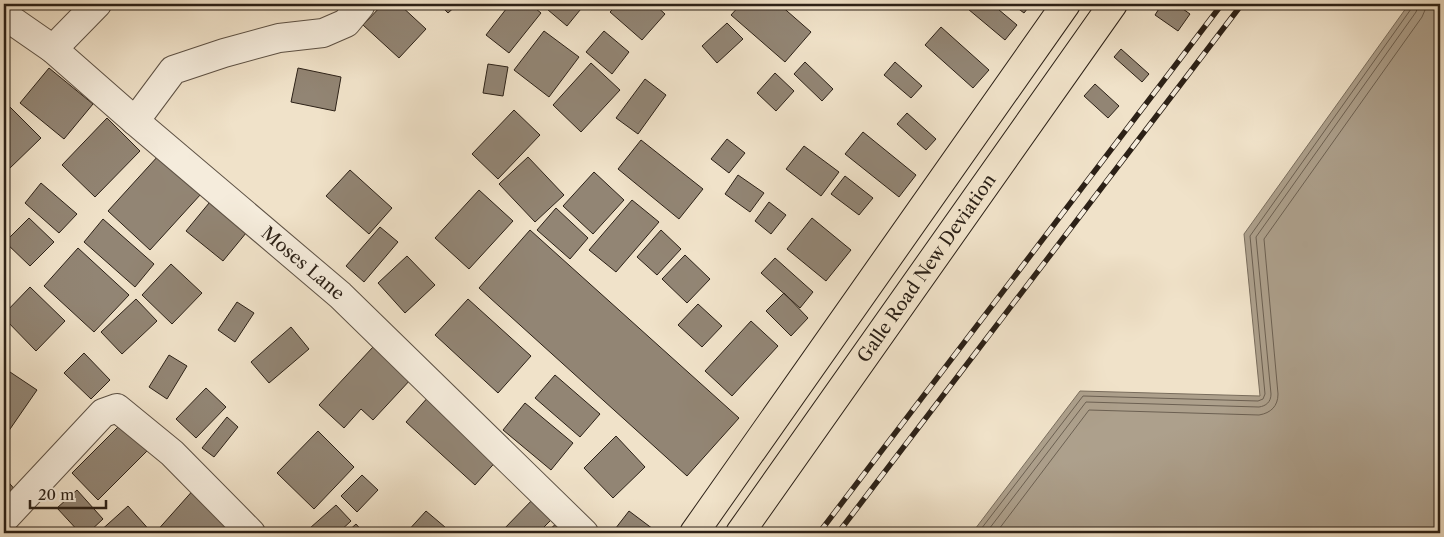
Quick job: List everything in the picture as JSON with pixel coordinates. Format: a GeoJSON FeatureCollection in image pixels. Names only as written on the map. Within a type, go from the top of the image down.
{"type":"FeatureCollection","features":[{"type":"Feature","properties":{"kind":"main road"},"geometry":{"type":"LineString","coordinates":[[694,533],[1066,4]]}},
{"type":"Feature","properties":{"kind":"main road","name":"Galle Road New Deviation"},"geometry":{"type":"LineString","coordinates":[[740,533],[1113,4]]}},
{"type":"Feature","properties":{"kind":"street"},"geometry":{"type":"LineString","coordinates":[[53,49],[98,4]]}},
{"type":"Feature","properties":{"kind":"street"},"geometry":{"type":"LineString","coordinates":[[135,121],[173,70],[279,38],[323,33],[346,22],[360,4]]}},
{"type":"Feature","properties":{"kind":"street","name":"Moses Lane"},"geometry":{"type":"LineString","coordinates":[[4,15],[53,49],[340,295],[584,533]]}},
{"type":"Feature","properties":{"kind":"street"},"geometry":{"type":"LineString","coordinates":[[4,519],[103,413],[117,408],[172,453],[251,533]]}},
{"type":"Feature","properties":{"kind":"water"},"geometry":{"type":"Polygon","coordinates":[[[1409,4],[1440,4],[1440,533],[972,533],[1080,391],[1260,396],[1244,234],[1409,4]]]}},
{"type":"Feature","properties":{"kind":"building"},"geometry":{"type":"Polygon","coordinates":[[[383,4],[399,4],[426,29],[399,58],[363,25],[383,4]]]}},
{"type":"Feature","properties":{"kind":"building"},"geometry":{"type":"Polygon","coordinates":[[[439,4],[458,4],[448,13],[439,4]]]}},
{"type":"Feature","properties":{"kind":"building"},"geometry":{"type":"Polygon","coordinates":[[[510,4],[530,4],[541,13],[509,53],[486,35],[510,4]]]}},
{"type":"Feature","properties":{"kind":"building"},"geometry":{"type":"Polygon","coordinates":[[[541,4],[585,4],[567,26],[541,4]]]}},
{"type":"Feature","properties":{"kind":"building"},"geometry":{"type":"Polygon","coordinates":[[[618,4],[654,4],[665,14],[642,40],[610,12],[618,4]]]}},
{"type":"Feature","properties":{"kind":"building"},"geometry":{"type":"Polygon","coordinates":[[[741,4],[779,4],[811,32],[785,62],[731,15],[741,4]]]}},
{"type":"Feature","properties":{"kind":"building"},"geometry":{"type":"Polygon","coordinates":[[[962,4],[992,4],[1017,25],[1005,40],[962,4]]]}},
{"type":"Feature","properties":{"kind":"building"},"geometry":{"type":"Polygon","coordinates":[[[1012,4],[1031,4],[1024,13],[1012,4]]]}},
{"type":"Feature","properties":{"kind":"building"},"geometry":{"type":"Polygon","coordinates":[[[1162,4],[1176,4],[1190,14],[1178,31],[1155,15],[1162,4]]]}},
{"type":"Feature","properties":{"kind":"building"},"geometry":{"type":"Polygon","coordinates":[[[727,23],[743,39],[717,63],[702,46],[727,23]]]}},
{"type":"Feature","properties":{"kind":"building"},"geometry":{"type":"Polygon","coordinates":[[[941,27],[989,70],[973,88],[925,45],[941,27]]]}},
{"type":"Feature","properties":{"kind":"building"},"geometry":{"type":"Polygon","coordinates":[[[544,31],[579,57],[549,97],[514,70],[544,31]]]}},
{"type":"Feature","properties":{"kind":"building"},"geometry":{"type":"Polygon","coordinates":[[[604,31],[629,52],[612,74],[586,52],[604,31]]]}},
{"type":"Feature","properties":{"kind":"building"},"geometry":{"type":"Polygon","coordinates":[[[1121,49],[1149,74],[1142,82],[1114,57],[1121,49]]]}},
{"type":"Feature","properties":{"kind":"building"},"geometry":{"type":"Polygon","coordinates":[[[805,62],[833,89],[822,101],[794,74],[805,62]]]}},
{"type":"Feature","properties":{"kind":"building"},"geometry":{"type":"Polygon","coordinates":[[[895,62],[922,86],[911,98],[884,75],[895,62]]]}},
{"type":"Feature","properties":{"kind":"building"},"geometry":{"type":"Polygon","coordinates":[[[591,63],[620,90],[581,132],[553,105],[591,63]]]}},
{"type":"Feature","properties":{"kind":"building"},"geometry":{"type":"Polygon","coordinates":[[[488,64],[508,67],[503,96],[483,93],[488,64]]]}},
{"type":"Feature","properties":{"kind":"building"},"geometry":{"type":"Polygon","coordinates":[[[49,68],[93,104],[64,139],[20,103],[49,68]]]}},
{"type":"Feature","properties":{"kind":"building"},"geometry":{"type":"Polygon","coordinates":[[[298,68],[341,77],[335,111],[291,102],[298,68]]]}},
{"type":"Feature","properties":{"kind":"building"},"geometry":{"type":"Polygon","coordinates":[[[775,73],[794,91],[776,111],[757,93],[775,73]]]}},
{"type":"Feature","properties":{"kind":"building"},"geometry":{"type":"Polygon","coordinates":[[[645,79],[666,95],[638,134],[616,118],[645,79]]]}},
{"type":"Feature","properties":{"kind":"building"},"geometry":{"type":"Polygon","coordinates":[[[1095,84],[1119,106],[1108,118],[1084,96],[1095,84]]]}},
{"type":"Feature","properties":{"kind":"building"},"geometry":{"type":"Polygon","coordinates":[[[4,101],[41,138],[9,169],[4,164],[4,101]]]}},
{"type":"Feature","properties":{"kind":"building"},"geometry":{"type":"Polygon","coordinates":[[[514,110],[540,135],[498,179],[472,154],[514,110]]]}},
{"type":"Feature","properties":{"kind":"building"},"geometry":{"type":"Polygon","coordinates":[[[907,113],[936,139],[926,150],[897,124],[907,113]]]}},
{"type":"Feature","properties":{"kind":"building"},"geometry":{"type":"Polygon","coordinates":[[[107,118],[140,151],[95,197],[62,165],[107,118]]]}},
{"type":"Feature","properties":{"kind":"building"},"geometry":{"type":"Polygon","coordinates":[[[863,132],[916,175],[899,197],[845,154],[863,132]]]}},
{"type":"Feature","properties":{"kind":"building"},"geometry":{"type":"Polygon","coordinates":[[[727,139],[745,153],[729,173],[711,159],[727,139]]]}},
{"type":"Feature","properties":{"kind":"building"},"geometry":{"type":"Polygon","coordinates":[[[641,140],[703,189],[679,219],[618,169],[641,140]]]}},
{"type":"Feature","properties":{"kind":"building"},"geometry":{"type":"Polygon","coordinates":[[[804,146],[839,172],[821,196],[786,169],[804,146]]]}},
{"type":"Feature","properties":{"kind":"building"},"geometry":{"type":"Polygon","coordinates":[[[159,155],[201,194],[150,250],[108,211],[159,155]]]}},
{"type":"Feature","properties":{"kind":"building"},"geometry":{"type":"Polygon","coordinates":[[[528,157],[564,195],[535,222],[499,184],[528,157]]]}},
{"type":"Feature","properties":{"kind":"building"},"geometry":{"type":"Polygon","coordinates":[[[350,170],[392,208],[369,234],[326,196],[350,170]]]}},
{"type":"Feature","properties":{"kind":"building"},"geometry":{"type":"Polygon","coordinates":[[[594,172],[624,200],[593,234],[563,206],[594,172]]]}},
{"type":"Feature","properties":{"kind":"building"},"geometry":{"type":"Polygon","coordinates":[[[738,175],[764,193],[750,212],[725,194],[738,175]]]}},
{"type":"Feature","properties":{"kind":"building"},"geometry":{"type":"Polygon","coordinates":[[[845,176],[873,198],[859,215],[831,194],[845,176]]]}},
{"type":"Feature","properties":{"kind":"building"},"geometry":{"type":"Polygon","coordinates":[[[41,183],[77,214],[59,233],[25,203],[41,183]]]}},
{"type":"Feature","properties":{"kind":"building"},"geometry":{"type":"Polygon","coordinates":[[[479,190],[513,221],[469,269],[435,238],[479,190]]]}},
{"type":"Feature","properties":{"kind":"building"},"geometry":{"type":"Polygon","coordinates":[[[214,197],[251,227],[223,261],[186,231],[214,197]]]}},
{"type":"Feature","properties":{"kind":"building"},"geometry":{"type":"Polygon","coordinates":[[[632,200],[659,222],[616,272],[589,250],[632,200]]]}},
{"type":"Feature","properties":{"kind":"building"},"geometry":{"type":"Polygon","coordinates":[[[769,202],[786,215],[771,234],[755,221],[769,202]]]}},
{"type":"Feature","properties":{"kind":"building"},"geometry":{"type":"Polygon","coordinates":[[[556,208],[588,238],[570,259],[537,230],[556,208]]]}},
{"type":"Feature","properties":{"kind":"building"},"geometry":{"type":"Polygon","coordinates":[[[29,218],[54,242],[30,266],[5,242],[29,218]]]}},
{"type":"Feature","properties":{"kind":"building"},"geometry":{"type":"Polygon","coordinates":[[[812,218],[851,250],[826,281],[787,249],[812,218]]]}},
{"type":"Feature","properties":{"kind":"building"},"geometry":{"type":"Polygon","coordinates":[[[103,219],[154,264],[135,287],[84,242],[103,219]]]}},
{"type":"Feature","properties":{"kind":"building"},"geometry":{"type":"Polygon","coordinates":[[[380,227],[398,242],[364,282],[346,266],[380,227]]]}},
{"type":"Feature","properties":{"kind":"building"},"geometry":{"type":"Polygon","coordinates":[[[530,230],[739,418],[687,476],[479,288],[530,230]]]}},
{"type":"Feature","properties":{"kind":"building"},"geometry":{"type":"Polygon","coordinates":[[[661,230],[681,249],[657,275],[637,257],[661,230]]]}},
{"type":"Feature","properties":{"kind":"building"},"geometry":{"type":"Polygon","coordinates":[[[78,248],[129,295],[94,332],[44,286],[78,248]]]}},
{"type":"Feature","properties":{"kind":"building"},"geometry":{"type":"Polygon","coordinates":[[[685,255],[710,279],[687,303],[662,279],[685,255]]]}},
{"type":"Feature","properties":{"kind":"building"},"geometry":{"type":"Polygon","coordinates":[[[407,256],[435,285],[405,313],[378,283],[407,256]]]}},
{"type":"Feature","properties":{"kind":"building"},"geometry":{"type":"Polygon","coordinates":[[[775,258],[813,292],[800,308],[761,273],[775,258]]]}},
{"type":"Feature","properties":{"kind":"building"},"geometry":{"type":"Polygon","coordinates":[[[171,264],[202,293],[172,324],[142,295],[171,264]]]}},
{"type":"Feature","properties":{"kind":"building"},"geometry":{"type":"Polygon","coordinates":[[[30,287],[65,321],[36,351],[4,318],[4,314],[30,287]]]}},
{"type":"Feature","properties":{"kind":"building"},"geometry":{"type":"Polygon","coordinates":[[[784,293],[808,318],[791,336],[766,311],[784,293]]]}},
{"type":"Feature","properties":{"kind":"building"},"geometry":{"type":"Polygon","coordinates":[[[136,299],[157,321],[122,354],[101,332],[136,299]]]}},
{"type":"Feature","properties":{"kind":"building"},"geometry":{"type":"Polygon","coordinates":[[[468,299],[531,356],[498,393],[435,335],[468,299]]]}},
{"type":"Feature","properties":{"kind":"building"},"geometry":{"type":"Polygon","coordinates":[[[237,302],[254,313],[235,342],[218,330],[237,302]]]}},
{"type":"Feature","properties":{"kind":"building"},"geometry":{"type":"Polygon","coordinates":[[[698,304],[722,326],[702,347],[678,325],[698,304]]]}},
{"type":"Feature","properties":{"kind":"building"},"geometry":{"type":"Polygon","coordinates":[[[751,321],[778,346],[732,396],[705,371],[751,321]]]}},
{"type":"Feature","properties":{"kind":"building"},"geometry":{"type":"Polygon","coordinates":[[[291,327],[309,349],[269,383],[251,362],[291,327]]]}},
{"type":"Feature","properties":{"kind":"building"},"geometry":{"type":"Polygon","coordinates":[[[373,347],[412,378],[373,420],[361,409],[344,428],[319,405],[373,347]]]}},
{"type":"Feature","properties":{"kind":"building"},"geometry":{"type":"Polygon","coordinates":[[[84,353],[110,380],[91,399],[64,373],[84,353]]]}},
{"type":"Feature","properties":{"kind":"building"},"geometry":{"type":"Polygon","coordinates":[[[169,355],[187,366],[167,399],[149,387],[169,355]]]}},
{"type":"Feature","properties":{"kind":"building"},"geometry":{"type":"Polygon","coordinates":[[[4,368],[37,390],[8,432],[4,429],[4,368]]]}},
{"type":"Feature","properties":{"kind":"building"},"geometry":{"type":"Polygon","coordinates":[[[555,375],[600,414],[580,437],[535,398],[555,375]]]}},
{"type":"Feature","properties":{"kind":"building"},"geometry":{"type":"Polygon","coordinates":[[[206,388],[226,407],[196,438],[176,419],[206,388]]]}},
{"type":"Feature","properties":{"kind":"building"},"geometry":{"type":"Polygon","coordinates":[[[430,395],[499,458],[475,485],[406,422],[430,395]]]}},
{"type":"Feature","properties":{"kind":"building"},"geometry":{"type":"Polygon","coordinates":[[[525,403],[573,443],[551,470],[503,430],[525,403]]]}},
{"type":"Feature","properties":{"kind":"building"},"geometry":{"type":"Polygon","coordinates":[[[227,417],[238,427],[214,457],[202,448],[227,417]]]}},
{"type":"Feature","properties":{"kind":"building"},"geometry":{"type":"Polygon","coordinates":[[[122,423],[148,450],[98,500],[72,473],[122,423]]]}},
{"type":"Feature","properties":{"kind":"building"},"geometry":{"type":"Polygon","coordinates":[[[318,431],[354,467],[314,509],[277,473],[318,431]]]}},
{"type":"Feature","properties":{"kind":"building"},"geometry":{"type":"Polygon","coordinates":[[[616,436],[645,467],[613,498],[584,468],[616,436]]]}},
{"type":"Feature","properties":{"kind":"building"},"geometry":{"type":"Polygon","coordinates":[[[362,475],[378,490],[357,512],[341,496],[362,475]]]}},
{"type":"Feature","properties":{"kind":"building"},"geometry":{"type":"Polygon","coordinates":[[[4,477],[17,492],[4,505],[4,477]]]}},
{"type":"Feature","properties":{"kind":"building"},"geometry":{"type":"Polygon","coordinates":[[[196,487],[240,533],[155,533],[196,487]]]}},
{"type":"Feature","properties":{"kind":"building"},"geometry":{"type":"Polygon","coordinates":[[[77,490],[103,519],[88,533],[80,533],[57,508],[77,490]]]}},
{"type":"Feature","properties":{"kind":"building"},"geometry":{"type":"Polygon","coordinates":[[[536,496],[556,515],[538,533],[505,533],[502,531],[536,496]]]}},
{"type":"Feature","properties":{"kind":"building"},"geometry":{"type":"Polygon","coordinates":[[[336,505],[351,521],[338,533],[314,533],[310,528],[336,505]]]}},
{"type":"Feature","properties":{"kind":"building"},"geometry":{"type":"Polygon","coordinates":[[[128,506],[152,533],[98,533],[128,506]]]}},
{"type":"Feature","properties":{"kind":"building"},"geometry":{"type":"Polygon","coordinates":[[[426,511],[452,533],[406,533],[426,511]]]}},
{"type":"Feature","properties":{"kind":"building"},"geometry":{"type":"Polygon","coordinates":[[[629,511],[657,532],[612,533],[629,511]]]}},
{"type":"Feature","properties":{"kind":"building"},"geometry":{"type":"Polygon","coordinates":[[[561,519],[575,533],[546,533],[561,519]]]}},
{"type":"Feature","properties":{"kind":"building"},"geometry":{"type":"Polygon","coordinates":[[[356,524],[364,533],[346,533],[356,524]]]}},
{"type":"Feature","properties":{"kind":"railway"},"geometry":{"type":"LineString","coordinates":[[819,533],[1222,4]]}},
{"type":"Feature","properties":{"kind":"railway"},"geometry":{"type":"LineString","coordinates":[[838,533],[1242,4]]}}]}
